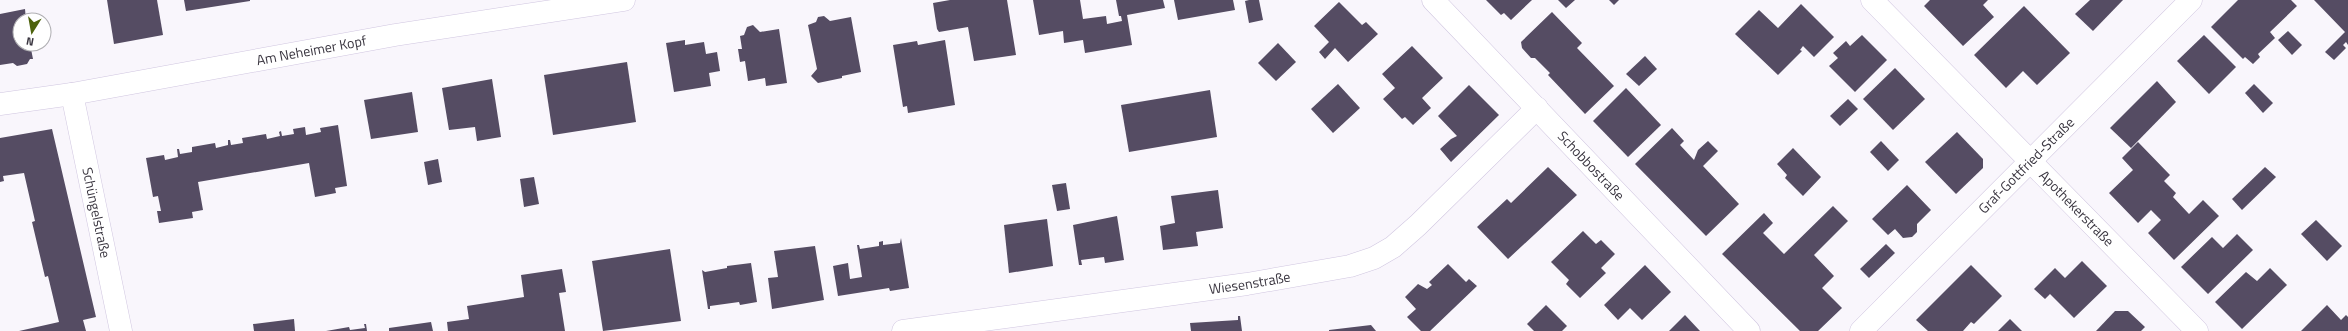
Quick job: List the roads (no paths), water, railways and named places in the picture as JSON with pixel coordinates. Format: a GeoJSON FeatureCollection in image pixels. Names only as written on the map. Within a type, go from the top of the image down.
{"type":"FeatureCollection","features":[{"type":"Feature","properties":{"kind":"street","name":"Am Neheimer Kopf"},"geometry":{"type":"LineString","coordinates":[[0,104],[72,94],[395,35],[624,0]]}},
{"type":"Feature","properties":{"kind":"street","name":"Schobbostraße"},"geometry":{"type":"LineString","coordinates":[[1433,0],[1749,331]]}},
{"type":"Feature","properties":{"kind":"street","name":"Apothekerstraße"},"geometry":{"type":"LineString","coordinates":[[1872,0],[2197,331]]}},
{"type":"Feature","properties":{"kind":"street","name":"Graf-Gottfried-Straße"},"geometry":{"type":"LineString","coordinates":[[1861,331],[2192,0]]}},
{"type":"Feature","properties":{"kind":"street","name":"Schüngelstraße"},"geometry":{"type":"LineString","coordinates":[[72,94],[120,331]]}},
{"type":"Feature","properties":{"kind":"street","name":"Wiesenstraße"},"geometry":{"type":"LineString","coordinates":[[903,331],[1247,284],[1350,266],[1374,258],[1393,246],[1418,225],[1537,108]]}}]}
